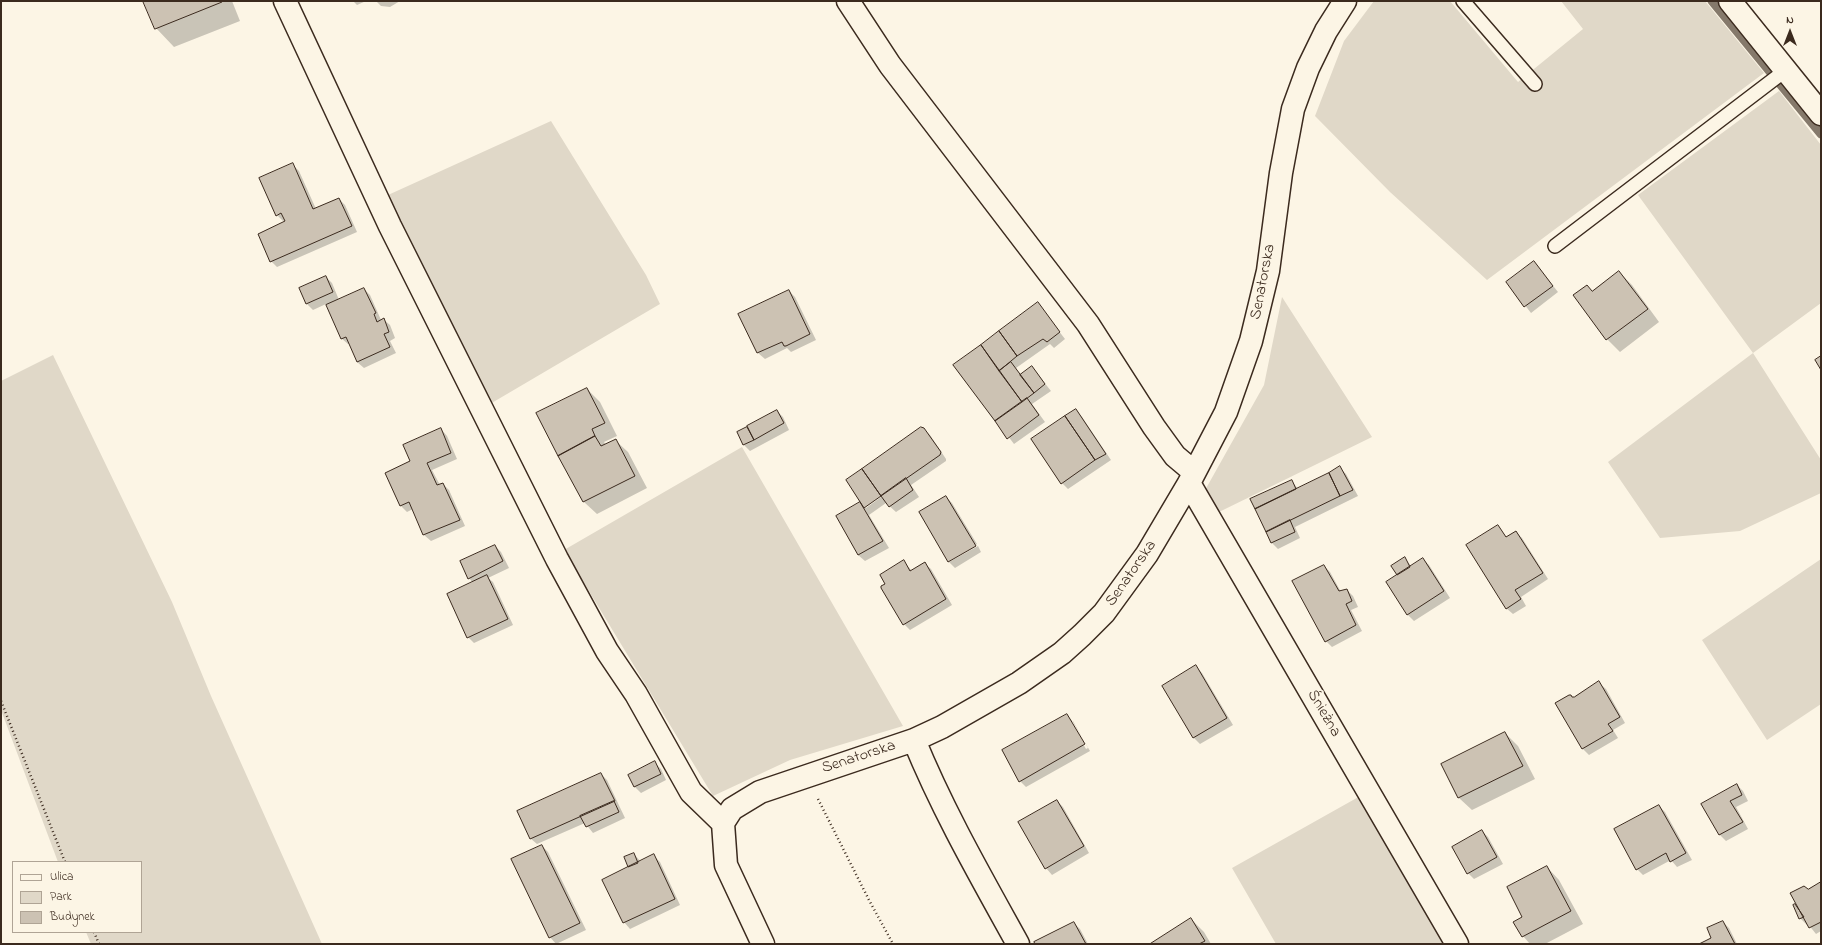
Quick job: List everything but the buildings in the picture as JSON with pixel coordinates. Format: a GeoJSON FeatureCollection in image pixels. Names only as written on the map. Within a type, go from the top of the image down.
{"type":"FeatureCollection","features":[{"type":"Feature","properties":{"kind":"street"},"geometry":{"type":"LineString","coordinates":[[285,1],[390,226],[561,565],[607,651],[636,694],[691,792],[723,823],[726,865],[763,944]]}},
{"type":"Feature","properties":{"kind":"street","name":"Śnieżna"},"geometry":{"type":"LineString","coordinates":[[848,1],[890,65],[1088,324],[1154,427],[1191,477],[1457,944]]}},
{"type":"Feature","properties":{"kind":"street","name":"Senatorska"},"geometry":{"type":"LineString","coordinates":[[723,823],[732,809],[760,792],[914,740],[942,727],[1019,683],[1062,653],[1104,613],[1147,554],[1226,412],[1251,341],[1268,270],[1281,173],[1293,109],[1308,68],[1326,30],[1345,1]]}},
{"type":"Feature","properties":{"kind":"street"},"geometry":{"type":"LineString","coordinates":[[1730,1],[1821,114]]}},
{"type":"Feature","properties":{"kind":"street"},"geometry":{"type":"LineString","coordinates":[[914,740],[924,765],[968,856],[1018,944]]}},
{"type":"Feature","properties":{"kind":"lane"},"geometry":{"type":"LineString","coordinates":[[1463,1],[1535,84]]}},
{"type":"Feature","properties":{"kind":"lane"},"geometry":{"type":"LineString","coordinates":[[1555,246],[1786,70]]}},
{"type":"Feature","properties":{"kind":"path"},"geometry":{"type":"LineString","coordinates":[[1,702],[65,861]]}},
{"type":"Feature","properties":{"kind":"path"},"geometry":{"type":"LineString","coordinates":[[806,776],[893,944]]}},
{"type":"Feature","properties":{"kind":"path"},"geometry":{"type":"LineString","coordinates":[[94,933],[99,944]]}},
{"type":"Feature","properties":{"kind":"green space"},"geometry":{"type":"Polygon","coordinates":[[[1374,1],[1450,1],[1518,82],[1583,29],[1561,1],[1705,1],[1764,73],[1487,280],[1390,192],[1315,116],[1344,41],[1374,1]]]}},
{"type":"Feature","properties":{"kind":"green space"},"geometry":{"type":"Polygon","coordinates":[[[1779,91],[1821,145],[1821,303],[1753,353],[1638,195],[1779,91]]]}},
{"type":"Feature","properties":{"kind":"green space"},"geometry":{"type":"Polygon","coordinates":[[[551,121],[646,275],[660,304],[490,404],[388,195],[551,121]]]}},
{"type":"Feature","properties":{"kind":"green space"},"geometry":{"type":"Polygon","coordinates":[[[1282,297],[1372,437],[1217,513],[1204,492],[1264,385],[1282,297]]]}},
{"type":"Feature","properties":{"kind":"green space"},"geometry":{"type":"Polygon","coordinates":[[[1753,353],[1821,460],[1821,493],[1740,531],[1660,538],[1608,462],[1753,353]]]}},
{"type":"Feature","properties":{"kind":"green space"},"geometry":{"type":"Polygon","coordinates":[[[53,355],[172,602],[211,696],[322,944],[91,944],[86,933],[142,933],[142,861],[58,861],[1,710],[1,381],[53,355]]]}},
{"type":"Feature","properties":{"kind":"green space"},"geometry":{"type":"Polygon","coordinates":[[[742,447],[903,726],[790,760],[713,796],[564,550],[742,447]]]}},
{"type":"Feature","properties":{"kind":"green space"},"geometry":{"type":"Polygon","coordinates":[[[1821,559],[1821,704],[1767,740],[1702,640],[1821,559]]]}},
{"type":"Feature","properties":{"kind":"green space"},"geometry":{"type":"Polygon","coordinates":[[[1362,795],[1446,944],[1276,944],[1232,868],[1362,795]]]}},
{"type":"Feature","properties":{"kind":"waterway"},"geometry":{"type":"LineString","coordinates":[[1712,1],[1821,134]]}}]}
